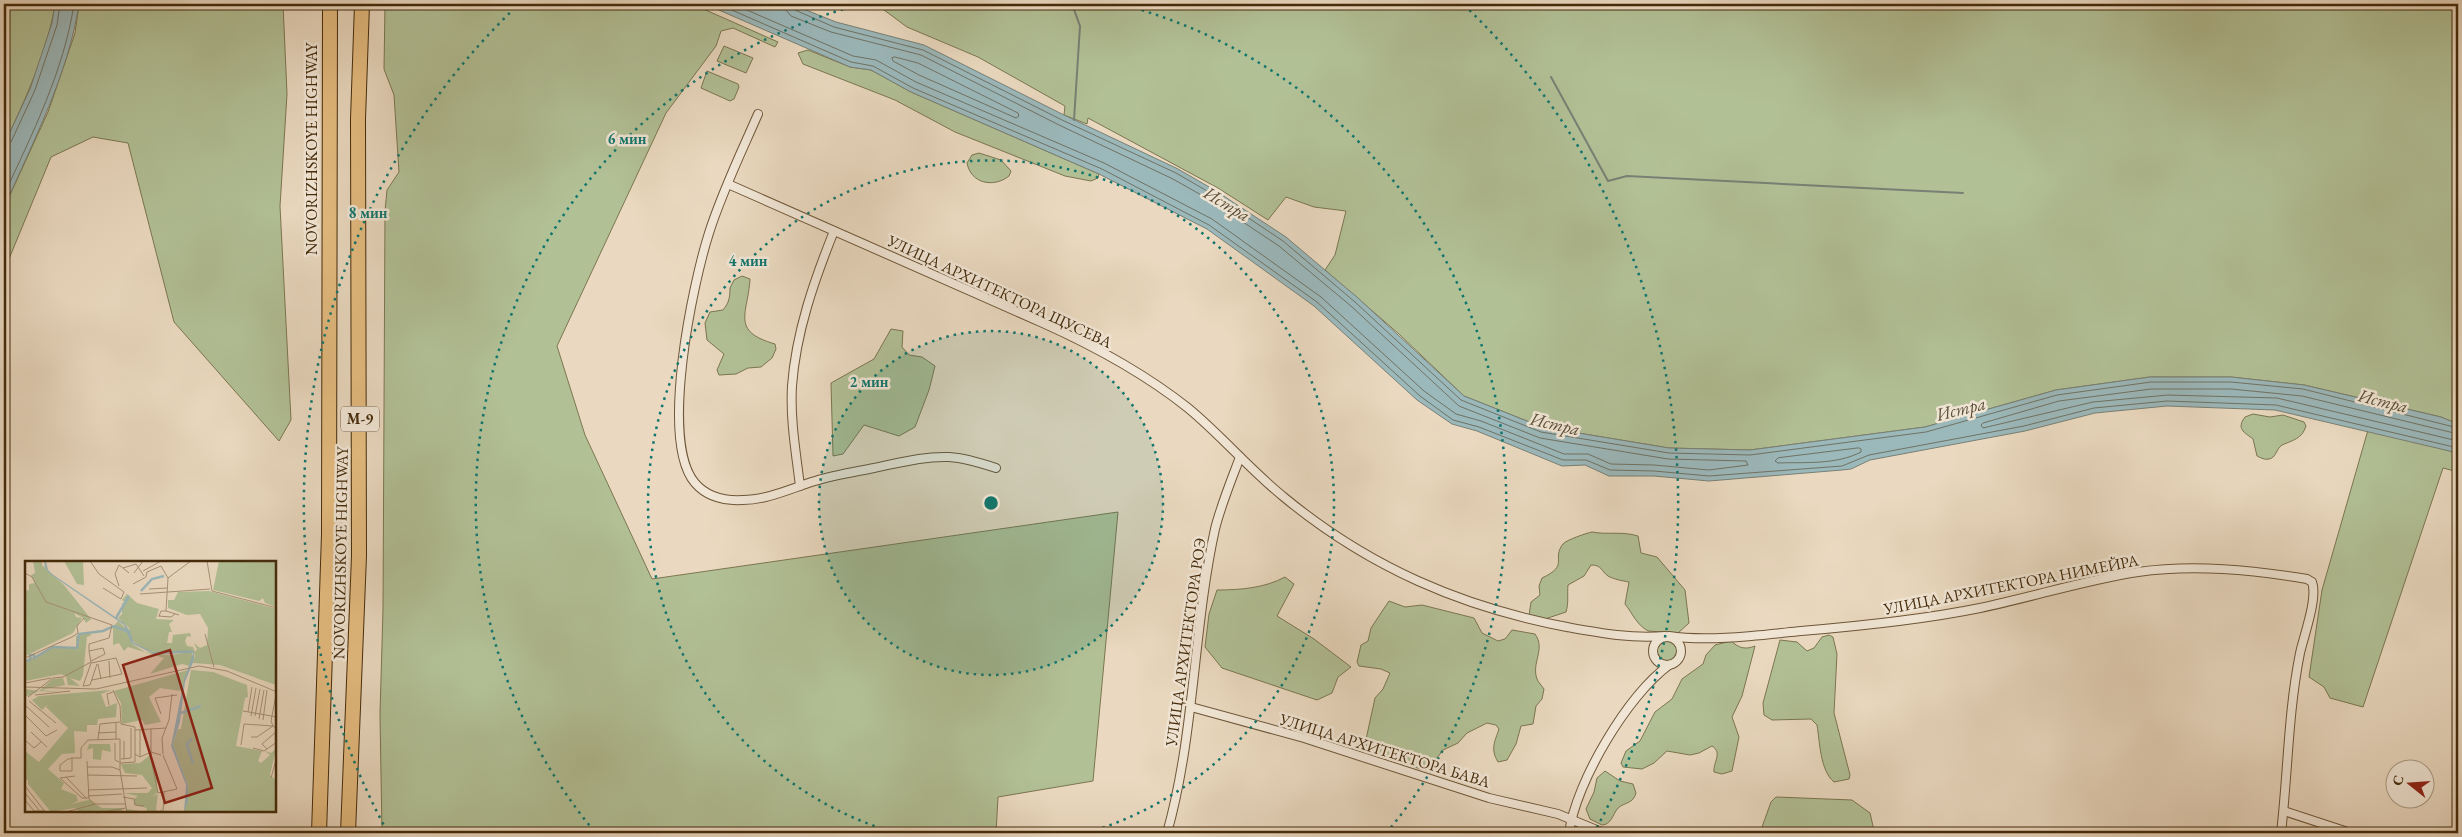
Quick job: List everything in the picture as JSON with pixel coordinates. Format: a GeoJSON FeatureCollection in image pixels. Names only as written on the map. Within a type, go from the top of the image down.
{"type":"FeatureCollection","features":[{"type":"Feature","properties":{"kind":"highway","name":"NOVORIZHSKOYE HIGHWAY"},"geometry":{"type":"LineString","coordinates":[[319,833],[329,544],[330,4]]}},
{"type":"Feature","properties":{"kind":"highway","name":"NOVORIZHSKOYE HIGHWAY"},"geometry":{"type":"LineString","coordinates":[[348,833],[359,537],[358,119],[362,4]]}},
{"type":"Feature","properties":{"kind":"street"},"geometry":{"type":"LineString","coordinates":[[758,114],[710,231],[690,306],[680,399],[682,457],[694,483],[704,492],[716,497],[745,500],[824,478],[923,458],[949,457],[973,460],[996,468]]}},
{"type":"Feature","properties":{"kind":"street","name":"УЛИЦА АРХИТЕКТОРА ЩУСЕВА"},"geometry":{"type":"LineString","coordinates":[[728,184],[1089,344],[1132,368],[1188,409],[1284,498],[1340,540],[1384,566],[1471,602],[1511,614],[1604,634],[1634,636]]}},
{"type":"Feature","properties":{"kind":"street"},"geometry":{"type":"LineString","coordinates":[[800,486],[793,425],[792,387],[806,308],[834,231]]}},
{"type":"Feature","properties":{"kind":"street","name":"УЛИЦА АРХИТЕКТОРА РОЭ"},"geometry":{"type":"LineString","coordinates":[[1167,833],[1180,778],[1210,558],[1221,509],[1240,457]]}},
{"type":"Feature","properties":{"kind":"street","name":"УЛИЦА АРХИТЕКТОРА НИМЕЙРА"},"geometry":{"type":"LineString","coordinates":[[1634,636],[1690,638],[1769,634],[1909,620],[1980,608],[2140,572],[2195,568],[2250,570],[2307,579],[2312,582],[2314,593],[2300,655],[2288,729],[2284,811]]}},
{"type":"Feature","properties":{"kind":"street"},"geometry":{"type":"LineString","coordinates":[[1634,636],[1646,642],[1661,664],[1669,665]]}},
{"type":"Feature","properties":{"kind":"street"},"geometry":{"type":"LineString","coordinates":[[1651,681],[1655,670],[1653,654],[1655,643],[1667,636],[1679,643],[1681,651]]}},
{"type":"Feature","properties":{"kind":"street"},"geometry":{"type":"LineString","coordinates":[[1569,833],[1571,818],[1591,766],[1608,737],[1651,681],[1679,659],[1681,651],[1690,638]]}},
{"type":"Feature","properties":{"kind":"street","name":"УЛИЦА АРХИТЕКТОРА БАВА"},"geometry":{"type":"LineString","coordinates":[[1191,707],[1304,738],[1489,798],[1571,818],[1604,833]]}},
{"type":"Feature","properties":{"kind":"street"},"geometry":{"type":"LineString","coordinates":[[2281,833],[2284,811],[2351,833]]}},
{"type":"Feature","properties":{"kind":"green space"},"geometry":{"type":"Polygon","coordinates":[[[4,4],[55,4],[52,22],[41,58],[4,145],[4,4]]]}},
{"type":"Feature","properties":{"kind":"green space"},"geometry":{"type":"Polygon","coordinates":[[[79,4],[283,4],[287,94],[280,206],[291,420],[279,441],[174,322],[128,143],[93,137],[51,157],[4,271],[4,208],[48,112],[75,33],[79,4]]]}},
{"type":"Feature","properties":{"kind":"green space"},"geometry":{"type":"Polygon","coordinates":[[[385,4],[692,4],[778,42],[775,47],[733,28],[721,31],[716,46],[666,113],[557,346],[585,435],[652,579],[1118,512],[1093,781],[998,797],[996,833],[382,833],[380,714],[383,610],[385,211],[387,190],[399,172],[394,95],[384,69],[385,4]]]}},
{"type":"Feature","properties":{"kind":"green space"},"geometry":{"type":"Polygon","coordinates":[[[876,4],[2458,4],[2458,424],[2441,417],[2304,385],[2231,377],[2150,377],[2056,390],[1925,427],[1750,450],[1669,448],[1542,427],[1464,396],[1399,334],[1325,270],[1335,255],[1346,211],[1314,207],[1286,197],[1268,220],[1218,188],[1088,118],[1087,124],[1064,115],[1065,106],[978,57],[907,27],[876,4]]]}},
{"type":"Feature","properties":{"kind":"green space"},"geometry":{"type":"Polygon","coordinates":[[[724,46],[753,58],[746,73],[717,61],[724,46]]]}},
{"type":"Feature","properties":{"kind":"green space"},"geometry":{"type":"Polygon","coordinates":[[[808,50],[850,67],[871,70],[911,92],[1099,174],[1098,178],[1091,181],[1065,176],[955,132],[895,100],[803,64],[798,53],[808,50]]]}},
{"type":"Feature","properties":{"kind":"green space"},"geometry":{"type":"Polygon","coordinates":[[[707,71],[738,84],[739,87],[734,99],[730,101],[701,88],[707,71]]]}},
{"type":"Feature","properties":{"kind":"green space"},"geometry":{"type":"Polygon","coordinates":[[[979,153],[1001,160],[1011,171],[1009,176],[1003,180],[990,183],[978,180],[969,170],[967,163],[972,155],[979,153]]]}},
{"type":"Feature","properties":{"kind":"green space"},"geometry":{"type":"Polygon","coordinates":[[[742,276],[750,279],[745,312],[747,327],[761,339],[775,344],[776,349],[772,358],[761,367],[748,368],[736,374],[719,375],[717,370],[724,354],[707,340],[705,323],[710,312],[723,310],[728,302],[730,288],[734,280],[742,276]]]}},
{"type":"Feature","properties":{"kind":"green space"},"geometry":{"type":"Polygon","coordinates":[[[891,329],[903,331],[902,347],[909,355],[922,357],[935,366],[929,390],[915,427],[899,436],[864,425],[843,454],[833,456],[831,383],[874,359],[891,329]]]}},
{"type":"Feature","properties":{"kind":"green space"},"geometry":{"type":"Polygon","coordinates":[[[2253,414],[2270,417],[2283,415],[2304,422],[2306,426],[2300,436],[2282,445],[2271,458],[2264,459],[2257,456],[2253,439],[2241,427],[2245,417],[2253,414]]]}},
{"type":"Feature","properties":{"kind":"green space"},"geometry":{"type":"Polygon","coordinates":[[[2368,430],[2458,453],[2458,472],[2443,468],[2363,707],[2330,698],[2324,687],[2309,677],[2322,590],[2368,430]]]}},
{"type":"Feature","properties":{"kind":"green space"},"geometry":{"type":"Polygon","coordinates":[[[1592,532],[1638,536],[1641,553],[1657,557],[1685,590],[1689,623],[1678,633],[1648,631],[1638,622],[1625,604],[1629,582],[1610,577],[1595,565],[1591,565],[1584,576],[1568,585],[1566,612],[1539,621],[1529,616],[1531,602],[1540,595],[1539,586],[1542,578],[1558,565],[1560,549],[1563,544],[1592,532]]]}},
{"type":"Feature","properties":{"kind":"green space"},"geometry":{"type":"Polygon","coordinates":[[[1285,577],[1294,584],[1277,616],[1314,639],[1351,667],[1338,677],[1332,693],[1317,700],[1222,668],[1205,647],[1209,614],[1217,590],[1252,588],[1269,584],[1285,577]]]}},
{"type":"Feature","properties":{"kind":"green space"},"geometry":{"type":"Polygon","coordinates":[[[1389,601],[1405,607],[1422,605],[1474,618],[1482,633],[1498,641],[1505,639],[1512,630],[1535,634],[1539,645],[1536,673],[1544,689],[1542,699],[1536,706],[1533,724],[1521,726],[1516,744],[1507,760],[1498,762],[1494,749],[1499,729],[1496,725],[1487,723],[1467,733],[1458,743],[1443,750],[1428,770],[1420,769],[1372,750],[1365,744],[1375,698],[1383,689],[1390,673],[1381,669],[1359,666],[1357,662],[1361,645],[1368,641],[1371,628],[1389,601]]]}},
{"type":"Feature","properties":{"kind":"green space"},"geometry":{"type":"Polygon","coordinates":[[[1829,635],[1833,637],[1837,654],[1834,713],[1850,775],[1849,779],[1834,782],[1829,777],[1823,763],[1817,725],[1811,719],[1772,720],[1764,715],[1763,703],[1780,640],[1797,642],[1807,651],[1814,648],[1822,637],[1829,635]]]}},
{"type":"Feature","properties":{"kind":"green space"},"geometry":{"type":"Polygon","coordinates":[[[1667,639],[1675,642],[1678,650],[1675,658],[1667,661],[1659,658],[1656,650],[1659,642],[1667,639]]]}},
{"type":"Feature","properties":{"kind":"green space"},"geometry":{"type":"Polygon","coordinates":[[[1731,641],[1742,648],[1755,646],[1742,696],[1732,717],[1739,737],[1732,771],[1722,774],[1714,772],[1717,752],[1712,746],[1699,753],[1690,755],[1667,751],[1654,763],[1642,769],[1623,767],[1621,763],[1626,751],[1640,741],[1655,712],[1672,699],[1682,679],[1703,664],[1706,655],[1715,645],[1731,641]]]}},
{"type":"Feature","properties":{"kind":"green space"},"geometry":{"type":"Polygon","coordinates":[[[1605,771],[1620,781],[1633,784],[1636,793],[1631,801],[1618,808],[1608,823],[1602,825],[1590,819],[1586,809],[1594,792],[1597,778],[1605,771]]]}},
{"type":"Feature","properties":{"kind":"green space"},"geometry":{"type":"Polygon","coordinates":[[[1776,797],[1852,800],[1870,813],[1873,826],[1872,833],[1763,833],[1761,830],[1771,802],[1776,797]]]}},
{"type":"Feature","properties":{"kind":"water"},"geometry":{"type":"Polygon","coordinates":[[[55,4],[79,4],[74,31],[58,83],[4,208],[4,145],[30,89],[52,23],[55,4]]]}},
{"type":"Feature","properties":{"kind":"water","name":"Истра"},"geometry":{"type":"Polygon","coordinates":[[[705,4],[791,4],[836,22],[924,45],[1178,169],[1216,191],[1286,237],[1358,298],[1464,396],[1542,427],[1669,448],[1750,450],[1925,427],[2056,390],[2150,377],[2231,377],[2304,385],[2441,417],[2458,424],[2458,453],[2275,410],[2167,406],[2095,413],[2025,431],[1870,460],[1851,469],[1842,470],[1709,481],[1654,476],[1609,476],[1585,465],[1562,466],[1477,431],[1452,424],[1417,400],[1314,306],[1207,229],[1099,174],[911,92],[871,70],[850,67],[705,4]]]}},
{"type":"Feature","properties":{"kind":"waterway"},"geometry":{"type":"LineString","coordinates":[[1072,4],[1080,26],[1074,120]]}},
{"type":"Feature","properties":{"kind":"waterway"},"geometry":{"type":"LineString","coordinates":[[1551,77],[1608,181],[1627,176],[1963,193]]}}]}
